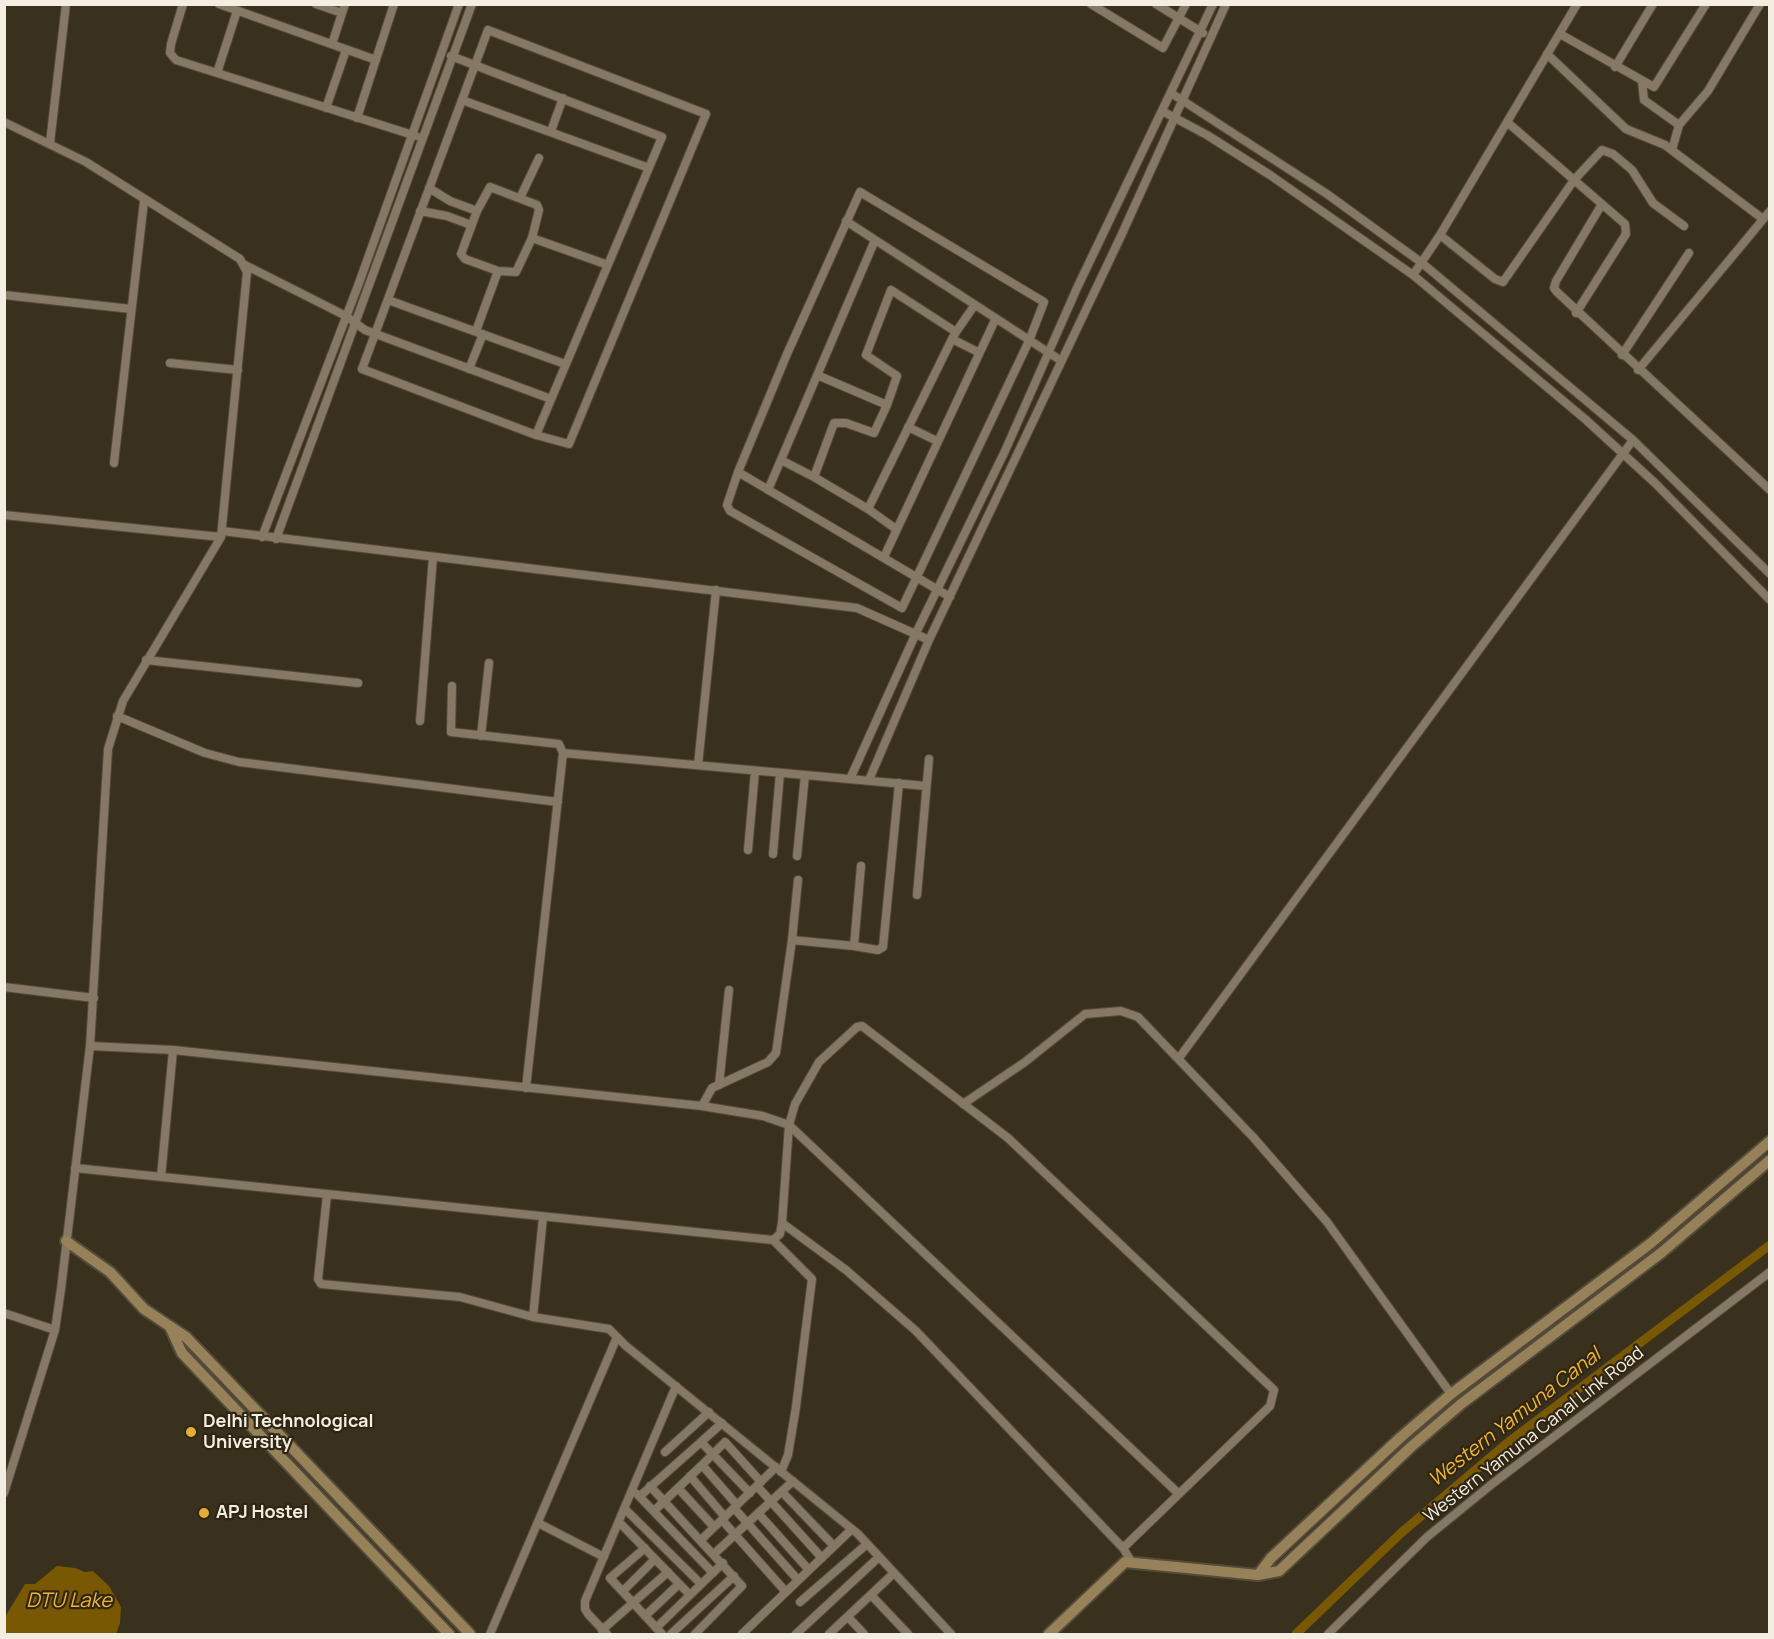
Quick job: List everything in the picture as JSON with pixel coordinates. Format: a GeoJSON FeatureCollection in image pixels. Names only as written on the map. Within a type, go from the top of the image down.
{"type":"FeatureCollection","features":[{"type":"Feature","properties":{"kind":"street"},"geometry":{"type":"LineString","coordinates":[[50,143],[66,4]]}},
{"type":"Feature","properties":{"kind":"street"},"geometry":{"type":"LineString","coordinates":[[183,4],[171,44],[172,57],[423,138]]}},
{"type":"Feature","properties":{"kind":"street"},"geometry":{"type":"LineString","coordinates":[[316,4],[342,14]]}},
{"type":"Feature","properties":{"kind":"street"},"geometry":{"type":"LineString","coordinates":[[332,44],[345,4]]}},
{"type":"Feature","properties":{"kind":"street"},"geometry":{"type":"LineString","coordinates":[[357,118],[394,4]]}},
{"type":"Feature","properties":{"kind":"street"},"geometry":{"type":"LineString","coordinates":[[262,537],[346,316],[459,4]]}},
{"type":"Feature","properties":{"kind":"street"},"geometry":{"type":"LineString","coordinates":[[276,539],[472,4]]}},
{"type":"Feature","properties":{"kind":"street"},"geometry":{"type":"LineString","coordinates":[[1091,4],[1162,47],[1166,46],[1186,4]]}},
{"type":"Feature","properties":{"kind":"street"},"geometry":{"type":"LineString","coordinates":[[1156,4],[1211,38]]}},
{"type":"Feature","properties":{"kind":"street"},"geometry":{"type":"LineString","coordinates":[[850,779],[916,633],[939,589],[1213,4]]}},
{"type":"Feature","properties":{"kind":"street"},"geometry":{"type":"LineString","coordinates":[[869,780],[929,640],[1226,4]]}},
{"type":"Feature","properties":{"kind":"street"},"geometry":{"type":"LineString","coordinates":[[1413,275],[1440,235],[1577,4]]}},
{"type":"Feature","properties":{"kind":"street"},"geometry":{"type":"LineString","coordinates":[[1615,67],[1653,4]]}},
{"type":"Feature","properties":{"kind":"street"},"geometry":{"type":"LineString","coordinates":[[1560,34],[1652,87],[1656,86],[1706,4]]}},
{"type":"Feature","properties":{"kind":"street"},"geometry":{"type":"LineString","coordinates":[[1672,150],[1679,124],[1708,91],[1761,4],[1770,9]]}},
{"type":"Feature","properties":{"kind":"street"},"geometry":{"type":"LineString","coordinates":[[224,5],[376,60]]}},
{"type":"Feature","properties":{"kind":"street"},"geometry":{"type":"LineString","coordinates":[[217,73],[237,11]]}},
{"type":"Feature","properties":{"kind":"street"},"geometry":{"type":"LineString","coordinates":[[489,30],[706,114],[572,441],[565,444],[362,369],[462,100],[489,30]]}},
{"type":"Feature","properties":{"kind":"street"},"geometry":{"type":"LineString","coordinates":[[326,108],[346,50]]}},
{"type":"Feature","properties":{"kind":"street"},"geometry":{"type":"LineString","coordinates":[[442,53],[661,135],[662,139],[536,435]]}},
{"type":"Feature","properties":{"kind":"street"},"geometry":{"type":"LineString","coordinates":[[1547,54],[1626,129],[1672,150],[1762,219]]}},
{"type":"Feature","properties":{"kind":"street"},"geometry":{"type":"LineString","coordinates":[[1642,81],[1644,100],[1679,124]]}},
{"type":"Feature","properties":{"kind":"street"},"geometry":{"type":"LineString","coordinates":[[1171,93],[1327,194],[1422,263],[1633,440],[1770,574]]}},
{"type":"Feature","properties":{"kind":"street"},"geometry":{"type":"LineString","coordinates":[[551,131],[563,98]]}},
{"type":"Feature","properties":{"kind":"street"},"geometry":{"type":"LineString","coordinates":[[462,100],[649,168]]}},
{"type":"Feature","properties":{"kind":"street"},"geometry":{"type":"LineString","coordinates":[[1162,111],[1270,175],[1413,275],[1585,419],[1655,483],[1769,599]]}},
{"type":"Feature","properties":{"kind":"street"},"geometry":{"type":"LineString","coordinates":[[4,122],[86,162],[144,201],[233,254],[245,265],[346,316],[365,330],[551,399]]}},
{"type":"Feature","properties":{"kind":"street"},"geometry":{"type":"LineString","coordinates":[[1507,122],[1623,221],[1626,234],[1576,313]]}},
{"type":"Feature","properties":{"kind":"street"},"geometry":{"type":"LineString","coordinates":[[1440,235],[1503,282],[1574,180],[1599,151],[1607,150],[1637,175],[1653,203],[1684,226]]}},
{"type":"Feature","properties":{"kind":"street"},"geometry":{"type":"LineString","coordinates":[[520,198],[539,158]]}},
{"type":"Feature","properties":{"kind":"street"},"geometry":{"type":"LineString","coordinates":[[429,188],[450,201],[477,211]]}},
{"type":"Feature","properties":{"kind":"street"},"geometry":{"type":"LineString","coordinates":[[489,188],[520,198],[538,207],[531,238],[516,272],[498,271],[463,257],[461,251],[477,211],[489,188]]}},
{"type":"Feature","properties":{"kind":"street"},"geometry":{"type":"LineString","coordinates":[[864,192],[1042,300],[1043,305],[1029,341],[904,607],[900,608],[730,511],[727,505],[738,472],[858,194],[864,192]]}},
{"type":"Feature","properties":{"kind":"street"},"geometry":{"type":"LineString","coordinates":[[114,463],[144,201]]}},
{"type":"Feature","properties":{"kind":"street"},"geometry":{"type":"LineString","coordinates":[[1602,204],[1555,284],[1557,292],[1576,313],[1770,490]]}},
{"type":"Feature","properties":{"kind":"street"},"geometry":{"type":"LineString","coordinates":[[420,211],[447,216],[471,225]]}},
{"type":"Feature","properties":{"kind":"street"},"geometry":{"type":"LineString","coordinates":[[1638,370],[1770,211]]}},
{"type":"Feature","properties":{"kind":"street"},"geometry":{"type":"LineString","coordinates":[[846,221],[995,320],[1060,360]]}},
{"type":"Feature","properties":{"kind":"street"},"geometry":{"type":"LineString","coordinates":[[531,238],[608,265]]}},
{"type":"Feature","properties":{"kind":"street"},"geometry":{"type":"LineString","coordinates":[[768,489],[874,240]]}},
{"type":"Feature","properties":{"kind":"street"},"geometry":{"type":"LineString","coordinates":[[1622,355],[1689,253]]}},
{"type":"Feature","properties":{"kind":"street"},"geometry":{"type":"LineString","coordinates":[[4,1493],[55,1330],[90,1046],[108,749],[117,716],[221,534],[247,272],[245,265]]}},
{"type":"Feature","properties":{"kind":"street"},"geometry":{"type":"LineString","coordinates":[[469,369],[498,271]]}},
{"type":"Feature","properties":{"kind":"street"},"geometry":{"type":"LineString","coordinates":[[814,477],[834,423],[846,423],[874,433],[887,405],[897,376],[866,355],[891,290],[978,352]]}},
{"type":"Feature","properties":{"kind":"street"},"geometry":{"type":"LineString","coordinates":[[4,295],[131,309]]}},
{"type":"Feature","properties":{"kind":"street"},"geometry":{"type":"LineString","coordinates":[[388,300],[566,364]]}},
{"type":"Feature","properties":{"kind":"street"},"geometry":{"type":"LineString","coordinates":[[868,509],[954,336],[974,306]]}},
{"type":"Feature","properties":{"kind":"street"},"geometry":{"type":"LineString","coordinates":[[884,557],[978,352],[995,320]]}},
{"type":"Feature","properties":{"kind":"street"},"geometry":{"type":"LineString","coordinates":[[170,363],[238,370]]}},
{"type":"Feature","properties":{"kind":"street"},"geometry":{"type":"LineString","coordinates":[[817,375],[887,405]]}},
{"type":"Feature","properties":{"kind":"street"},"geometry":{"type":"LineString","coordinates":[[908,427],[937,441]]}},
{"type":"Feature","properties":{"kind":"street"},"geometry":{"type":"LineString","coordinates":[[1179,1058],[1633,440]]}},
{"type":"Feature","properties":{"kind":"street"},"geometry":{"type":"LineString","coordinates":[[781,460],[868,509],[896,529]]}},
{"type":"Feature","properties":{"kind":"street"},"geometry":{"type":"LineString","coordinates":[[738,472],[950,597]]}},
{"type":"Feature","properties":{"kind":"street"},"geometry":{"type":"LineString","coordinates":[[4,515],[262,537],[857,608],[929,640]]}},
{"type":"Feature","properties":{"kind":"street"},"geometry":{"type":"LineString","coordinates":[[420,721],[433,557]]}},
{"type":"Feature","properties":{"kind":"street"},"geometry":{"type":"LineString","coordinates":[[698,765],[716,590]]}},
{"type":"Feature","properties":{"kind":"street"},"geometry":{"type":"LineString","coordinates":[[147,660],[358,683]]}},
{"type":"Feature","properties":{"kind":"street"},"geometry":{"type":"LineString","coordinates":[[481,736],[489,663]]}},
{"type":"Feature","properties":{"kind":"street"},"geometry":{"type":"LineString","coordinates":[[452,686],[450,730],[481,736],[559,744],[563,753],[526,1088]]}},
{"type":"Feature","properties":{"kind":"street"},"geometry":{"type":"LineString","coordinates":[[117,716],[205,753],[240,762],[558,802]]}},
{"type":"Feature","properties":{"kind":"street"},"geometry":{"type":"LineString","coordinates":[[563,753],[926,786]]}},
{"type":"Feature","properties":{"kind":"street"},"geometry":{"type":"LineString","coordinates":[[917,896],[929,759]]}},
{"type":"Feature","properties":{"kind":"street"},"geometry":{"type":"LineString","coordinates":[[748,850],[755,771]]}},
{"type":"Feature","properties":{"kind":"street"},"geometry":{"type":"LineString","coordinates":[[773,854],[780,773]]}},
{"type":"Feature","properties":{"kind":"street"},"geometry":{"type":"LineString","coordinates":[[797,856],[805,775]]}},
{"type":"Feature","properties":{"kind":"street"},"geometry":{"type":"LineString","coordinates":[[792,940],[878,950],[883,947],[899,783]]}},
{"type":"Feature","properties":{"kind":"street"},"geometry":{"type":"LineString","coordinates":[[854,946],[861,867]]}},
{"type":"Feature","properties":{"kind":"street"},"geometry":{"type":"LineString","coordinates":[[703,1104],[708,1093],[719,1085],[768,1062],[776,1053],[798,880]]}},
{"type":"Feature","properties":{"kind":"street"},"geometry":{"type":"LineString","coordinates":[[4,987],[94,998]]}},
{"type":"Feature","properties":{"kind":"street"},"geometry":{"type":"LineString","coordinates":[[719,1085],[729,990]]}},
{"type":"Feature","properties":{"kind":"street"},"geometry":{"type":"LineString","coordinates":[[963,1104],[992,1082],[1021,1065],[1089,1012],[1121,1011],[1138,1017],[1179,1058],[1327,1222],[1451,1395]]}},
{"type":"Feature","properties":{"kind":"street"},"geometry":{"type":"LineString","coordinates":[[773,1240],[780,1234],[782,1223],[789,1125],[795,1104],[819,1062],[859,1026],[963,1104],[1035,1162],[1274,1390],[1270,1406],[1123,1548]]}},
{"type":"Feature","properties":{"kind":"street"},"geometry":{"type":"LineString","coordinates":[[90,1046],[173,1050],[526,1088],[703,1104],[763,1116],[789,1125],[1179,1494]]}},
{"type":"Feature","properties":{"kind":"street"},"geometry":{"type":"LineString","coordinates":[[161,1177],[173,1050]]}},
{"type":"Feature","properties":{"kind":"street"},"geometry":{"type":"LineString","coordinates":[[1258,1575],[1271,1558],[1451,1395],[1651,1243],[1770,1141]]}},
{"type":"Feature","properties":{"kind":"street"},"geometry":{"type":"LineString","coordinates":[[1049,1635],[1120,1564],[1131,1561],[1258,1575],[1279,1571],[1453,1411],[1661,1253],[1770,1160]]}},
{"type":"Feature","properties":{"kind":"street"},"geometry":{"type":"LineString","coordinates":[[75,1167],[773,1240],[812,1279],[788,1455],[779,1469],[759,1484],[701,1540]]}},
{"type":"Feature","properties":{"kind":"street"},"geometry":{"type":"LineString","coordinates":[[327,1195],[318,1279],[321,1284],[460,1297],[533,1317],[607,1328],[852,1529],[951,1635]]}},
{"type":"Feature","properties":{"kind":"street"},"geometry":{"type":"LineString","coordinates":[[533,1317],[543,1217]]}},
{"type":"Feature","properties":{"kind":"street"},"geometry":{"type":"LineString","coordinates":[[782,1223],[846,1270],[916,1331],[1123,1548],[1131,1561]]}},
{"type":"Feature","properties":{"kind":"street"},"geometry":{"type":"LineString","coordinates":[[66,1241],[111,1272],[135,1302],[193,1345],[470,1635]]}},
{"type":"Feature","properties":{"kind":"street","name":"Western Yamuna Canal Link Road"},"geometry":{"type":"LineString","coordinates":[[1328,1635],[1427,1537],[1770,1272]]}},
{"type":"Feature","properties":{"kind":"street"},"geometry":{"type":"LineString","coordinates":[[4,1313],[55,1330]]}},
{"type":"Feature","properties":{"kind":"street"},"geometry":{"type":"LineString","coordinates":[[170,1326],[182,1353],[448,1635]]}},
{"type":"Feature","properties":{"kind":"street"},"geometry":{"type":"LineString","coordinates":[[490,1635],[617,1337]]}},
{"type":"Feature","properties":{"kind":"street"},"geometry":{"type":"LineString","coordinates":[[668,1572],[605,1632],[585,1609],[585,1601],[676,1386]]}},
{"type":"Feature","properties":{"kind":"street"},"geometry":{"type":"LineString","coordinates":[[665,1452],[709,1412]]}},
{"type":"Feature","properties":{"kind":"street"},"geometry":{"type":"LineString","coordinates":[[640,1496],[722,1423]]}},
{"type":"Feature","properties":{"kind":"street"},"geometry":{"type":"LineString","coordinates":[[654,1510],[713,1452],[735,1434]]}},
{"type":"Feature","properties":{"kind":"street"},"geometry":{"type":"LineString","coordinates":[[701,1442],[750,1493]]}},
{"type":"Feature","properties":{"kind":"street"},"geometry":{"type":"LineString","coordinates":[[725,1442],[771,1502],[822,1558]]}},
{"type":"Feature","properties":{"kind":"street"},"geometry":{"type":"LineString","coordinates":[[702,1465],[748,1523],[798,1580]]}},
{"type":"Feature","properties":{"kind":"street"},"geometry":{"type":"LineString","coordinates":[[690,1476],[724,1518],[734,1535],[786,1592]]}},
{"type":"Feature","properties":{"kind":"street"},"geometry":{"type":"LineString","coordinates":[[714,1554],[793,1481]]}},
{"type":"Feature","properties":{"kind":"street"},"geometry":{"type":"LineString","coordinates":[[650,1486],[742,1585],[741,1590],[695,1635]]}},
{"type":"Feature","properties":{"kind":"street"},"geometry":{"type":"LineString","coordinates":[[678,1488],[714,1527]]}},
{"type":"Feature","properties":{"kind":"street"},"geometry":{"type":"LineString","coordinates":[[633,1490],[713,1573]]}},
{"type":"Feature","properties":{"kind":"street"},"geometry":{"type":"LineString","coordinates":[[782,1492],[834,1546]]}},
{"type":"Feature","properties":{"kind":"street"},"geometry":{"type":"LineString","coordinates":[[625,1509],[701,1584]]}},
{"type":"Feature","properties":{"kind":"street"},"geometry":{"type":"LineString","coordinates":[[758,1513],[809,1570]]}},
{"type":"Feature","properties":{"kind":"street"},"geometry":{"type":"LineString","coordinates":[[619,1522],[690,1595]]}},
{"type":"Feature","properties":{"kind":"street"},"geometry":{"type":"LineString","coordinates":[[538,1523],[604,1557]]}},
{"type":"Feature","properties":{"kind":"street"},"geometry":{"type":"LineString","coordinates":[[742,1635],[852,1529]]}},
{"type":"Feature","properties":{"kind":"street"},"geometry":{"type":"LineString","coordinates":[[800,1602],[867,1544]]}},
{"type":"Feature","properties":{"kind":"street"},"geometry":{"type":"LineString","coordinates":[[610,1578],[645,1548]]}},
{"type":"Feature","properties":{"kind":"street"},"geometry":{"type":"LineString","coordinates":[[796,1635],[879,1557]]}},
{"type":"Feature","properties":{"kind":"street"},"geometry":{"type":"LineString","coordinates":[[623,1591],[656,1559]]}},
{"type":"Feature","properties":{"kind":"street"},"geometry":{"type":"LineString","coordinates":[[596,1575],[610,1578],[659,1631],[690,1595],[723,1563]]}},
{"type":"Feature","properties":{"kind":"street"},"geometry":{"type":"LineString","coordinates":[[829,1635],[894,1574]]}},
{"type":"Feature","properties":{"kind":"street"},"geometry":{"type":"LineString","coordinates":[[671,1635],[734,1576]]}},
{"type":"Feature","properties":{"kind":"street"},"geometry":{"type":"LineString","coordinates":[[645,1616],[679,1584]]}},
{"type":"Feature","properties":{"kind":"street"},"geometry":{"type":"LineString","coordinates":[[871,1595],[908,1635]]}},
{"type":"Feature","properties":{"kind":"street"},"geometry":{"type":"LineString","coordinates":[[848,1617],[864,1635]]}},
{"type":"Feature","properties":{"kind":"water","name":"DTU Lake"},"geometry":{"type":"Polygon","coordinates":[[[57,1566],[75,1568],[85,1572],[93,1571],[109,1586],[121,1607],[120,1623],[116,1634],[5,1634],[5,1617],[25,1584],[35,1584],[57,1566]]]}},
{"type":"Feature","properties":{"kind":"waterway","name":"Western Yamuna Canal"},"geometry":{"type":"LineString","coordinates":[[1296,1634],[1401,1533],[1511,1440],[1770,1245]]}},
{"type":"Feature","properties":{"kind":"place","name":"Delhi Technological University"},"geometry":{"type":"Point","coordinates":[191,1432]}},
{"type":"Feature","properties":{"kind":"place","name":"APJ Hostel"},"geometry":{"type":"Point","coordinates":[204,1513]}}]}
